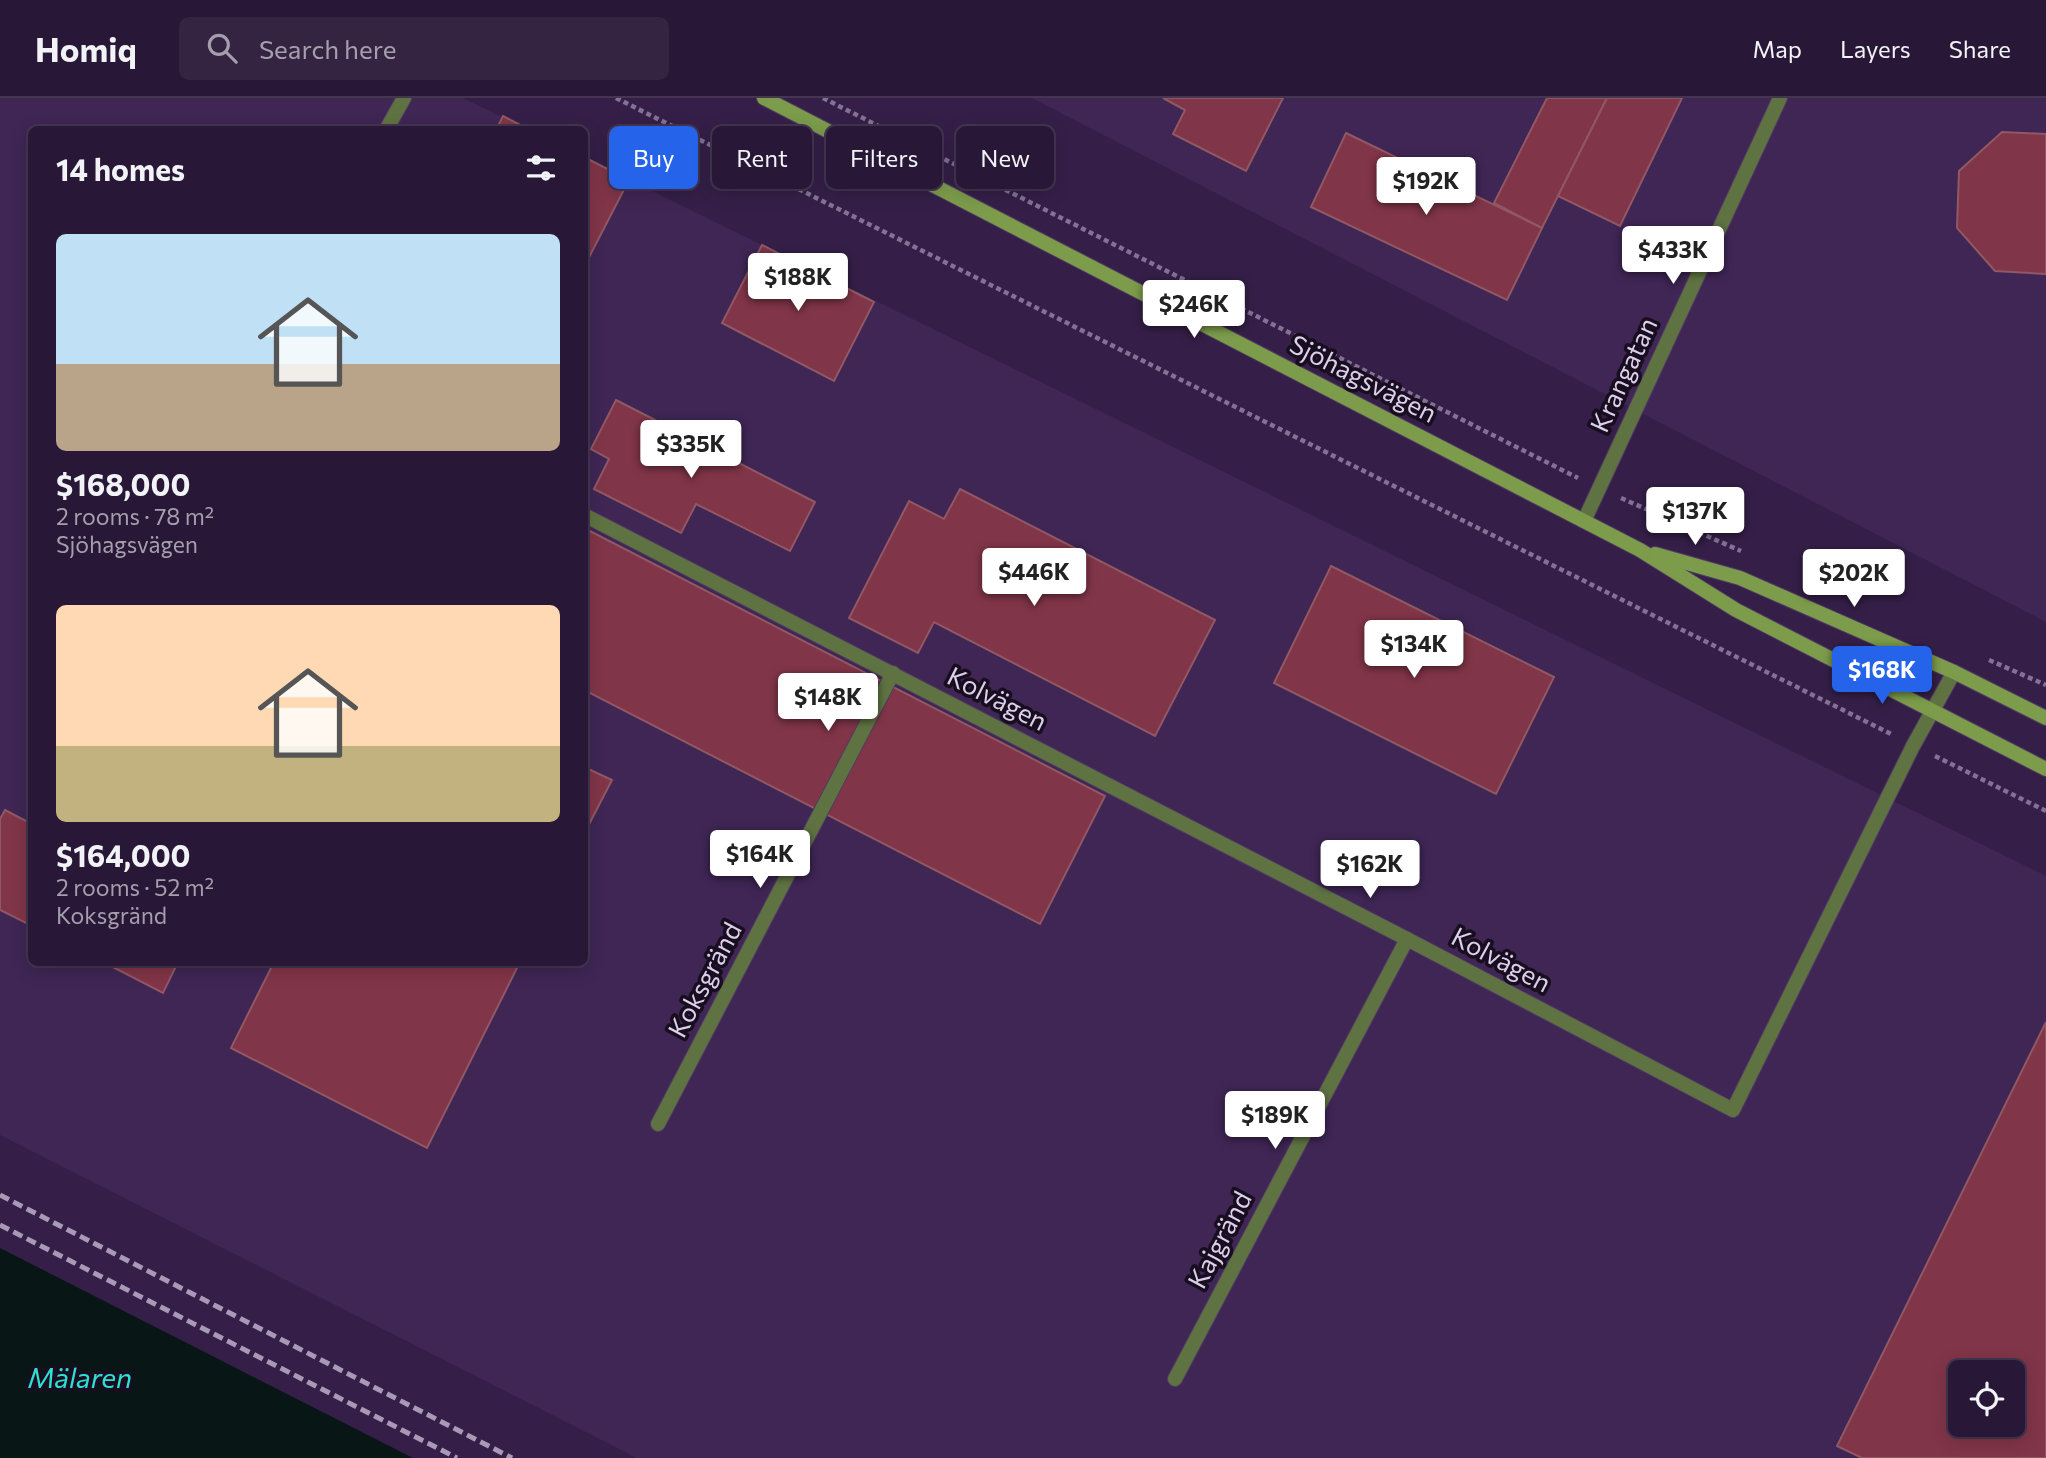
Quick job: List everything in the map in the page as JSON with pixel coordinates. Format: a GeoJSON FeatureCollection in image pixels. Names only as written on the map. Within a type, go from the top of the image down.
{"type":"FeatureCollection","features":[{"type":"Feature","properties":{"kind":"main road","name":"Sjöhagsvägen"},"geometry":{"type":"LineString","coordinates":[[764,98],[1640,550],[1736,610],[2046,769]]}},
{"type":"Feature","properties":{"kind":"main road","name":"Sjöhagsvägen"},"geometry":{"type":"LineString","coordinates":[[1640,550],[1741,578],[1954,672],[2046,718]]}},
{"type":"Feature","properties":{"kind":"street"},"geometry":{"type":"LineString","coordinates":[[388,126],[404,98]]}},
{"type":"Feature","properties":{"kind":"street","name":"Krangatan"},"geometry":{"type":"LineString","coordinates":[[1584,521],[1780,98]]}},
{"type":"Feature","properties":{"kind":"street","name":"Kolvägen"},"geometry":{"type":"LineString","coordinates":[[588,517],[1733,1110],[1913,746],[1954,672]]}},
{"type":"Feature","properties":{"kind":"street","name":"Koksgränd"},"geometry":{"type":"LineString","coordinates":[[658,1124],[893,673]]}},
{"type":"Feature","properties":{"kind":"street","name":"Kajgränd"},"geometry":{"type":"LineString","coordinates":[[1175,1379],[1407,939]]}},
{"type":"Feature","properties":{"kind":"path"},"geometry":{"type":"LineString","coordinates":[[616,98],[2046,811]]}},
{"type":"Feature","properties":{"kind":"path"},"geometry":{"type":"LineString","coordinates":[[823,98],[1599,489]]}},
{"type":"Feature","properties":{"kind":"shaded area"},"geometry":{"type":"Polygon","coordinates":[[[0,98],[463,98],[521,126],[28,126],[28,966],[588,966],[588,159],[609,170],[609,189],[648,189],[2046,876],[2046,1458],[637,1458],[0,1135],[0,98]]]}},
{"type":"Feature","properties":{"kind":"shaded area"},"geometry":{"type":"Polygon","coordinates":[[[1032,98],[2046,98],[2046,622],[1032,98]]]}},
{"type":"Feature","properties":{"kind":"water","name":"Mälaren"},"geometry":{"type":"Polygon","coordinates":[[[0,1248],[413,1458],[0,1458],[0,1248]]]}},
{"type":"Feature","properties":{"kind":"building"},"geometry":{"type":"Polygon","coordinates":[[[1163,98],[1283,98],[1246,171],[1173,134],[1185,110],[1163,98]]]}},
{"type":"Feature","properties":{"kind":"building"},"geometry":{"type":"Polygon","coordinates":[[[1547,98],[1607,98],[1542,228],[1494,203],[1547,98]]]}},
{"type":"Feature","properties":{"kind":"building"},"geometry":{"type":"Polygon","coordinates":[[[1607,98],[1682,98],[1620,226],[1558,196],[1607,98]]]}},
{"type":"Feature","properties":{"kind":"building"},"geometry":{"type":"Polygon","coordinates":[[[503,116],[522,126],[498,126],[503,116]]]}},
{"type":"Feature","properties":{"kind":"building"},"geometry":{"type":"Polygon","coordinates":[[[2002,132],[2046,134],[2046,274],[1995,271],[1957,228],[1959,171],[2002,132]]]}},
{"type":"Feature","properties":{"kind":"building"},"geometry":{"type":"Polygon","coordinates":[[[1346,133],[1542,228],[1507,300],[1311,207],[1346,133]]]}},
{"type":"Feature","properties":{"kind":"building"},"geometry":{"type":"Polygon","coordinates":[[[588,159],[609,170],[609,189],[624,189],[588,259],[588,159]]]}},
{"type":"Feature","properties":{"kind":"building"},"geometry":{"type":"Polygon","coordinates":[[[762,245],[874,302],[834,381],[722,323],[762,245]]]}},
{"type":"Feature","properties":{"kind":"building"},"geometry":{"type":"Polygon","coordinates":[[[616,400],[815,502],[790,551],[696,504],[681,533],[594,489],[609,459],[591,449],[616,400]]]}},
{"type":"Feature","properties":{"kind":"building"},"geometry":{"type":"Polygon","coordinates":[[[960,489],[1215,620],[1155,736],[934,622],[918,653],[849,618],[909,501],[944,519],[960,489]]]}},
{"type":"Feature","properties":{"kind":"building"},"geometry":{"type":"Polygon","coordinates":[[[588,530],[1105,796],[1040,924],[588,692],[588,530]]]}},
{"type":"Feature","properties":{"kind":"building"},"geometry":{"type":"Polygon","coordinates":[[[1331,566],[1554,677],[1496,794],[1274,683],[1331,566]]]}},
{"type":"Feature","properties":{"kind":"building"},"geometry":{"type":"Polygon","coordinates":[[[588,769],[612,780],[588,826],[588,769]]]}},
{"type":"Feature","properties":{"kind":"building"},"geometry":{"type":"Polygon","coordinates":[[[5,810],[28,822],[28,924],[0,910],[0,819],[5,810]]]}},
{"type":"Feature","properties":{"kind":"building"},"geometry":{"type":"Polygon","coordinates":[[[111,966],[176,966],[163,993],[111,966]]]}},
{"type":"Feature","properties":{"kind":"building"},"geometry":{"type":"Polygon","coordinates":[[[272,966],[518,966],[427,1148],[231,1048],[272,966]]]}},
{"type":"Feature","properties":{"kind":"building"},"geometry":{"type":"Polygon","coordinates":[[[2046,1022],[2046,1458],[1862,1458],[1837,1446],[2046,1022]]]}},
{"type":"Feature","properties":{"kind":"railway"},"geometry":{"type":"LineString","coordinates":[[0,1195],[512,1458]]}},
{"type":"Feature","properties":{"kind":"railway"},"geometry":{"type":"LineString","coordinates":[[0,1225],[457,1458]]}}]}
